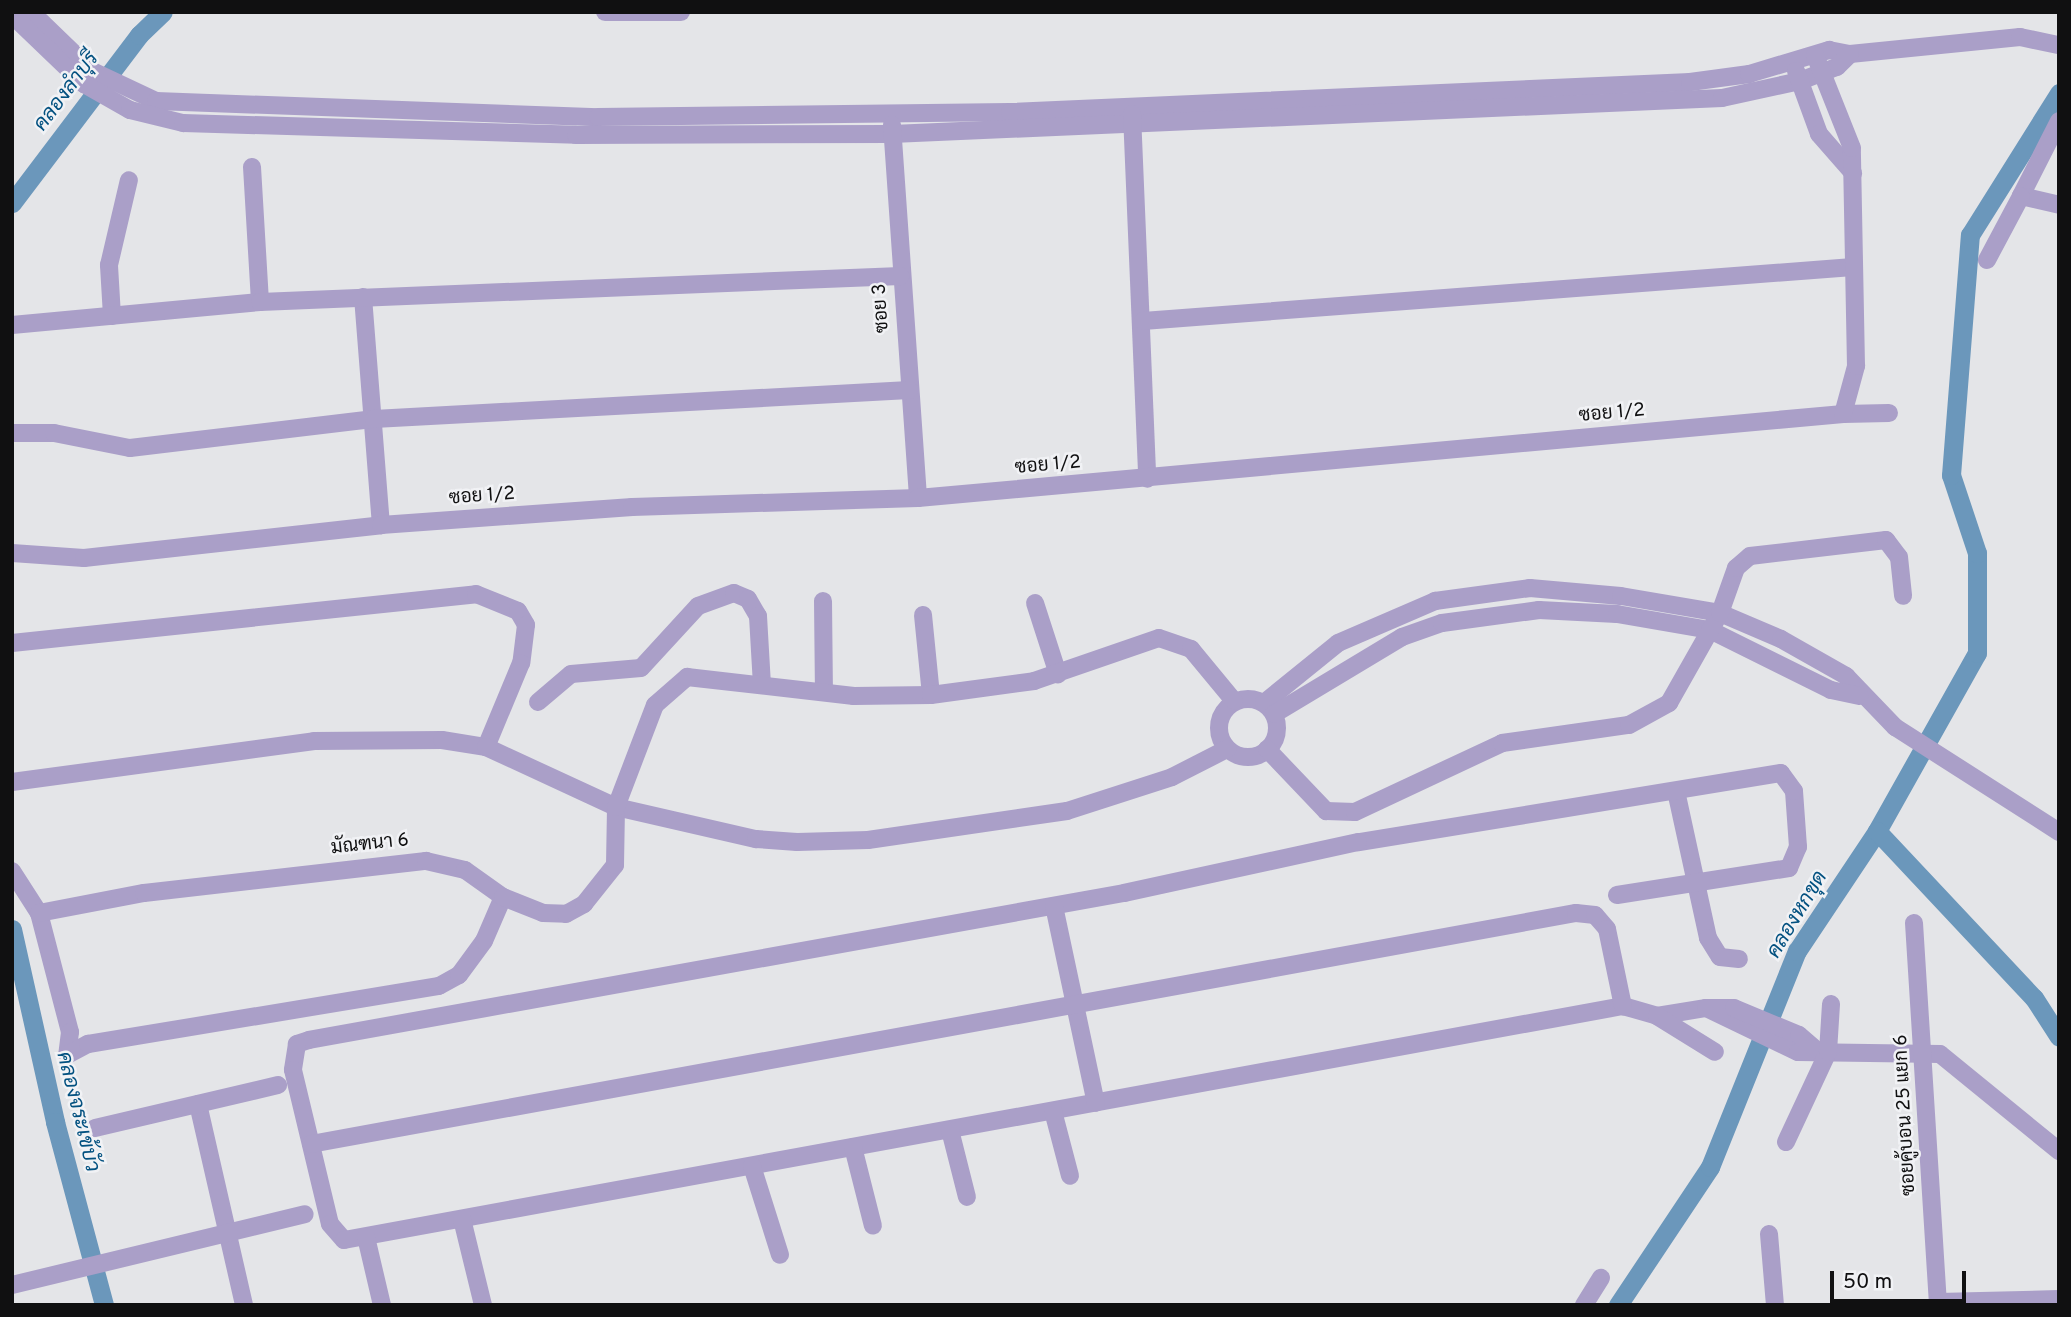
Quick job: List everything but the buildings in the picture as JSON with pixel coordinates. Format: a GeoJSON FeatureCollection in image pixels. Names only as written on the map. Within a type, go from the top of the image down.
{"type":"FeatureCollection","features":[{"type":"Feature","properties":{"kind":"street"},"geometry":{"type":"LineString","coordinates":[[31,12],[88,77]]}},
{"type":"Feature","properties":{"kind":"street"},"geometry":{"type":"LineString","coordinates":[[605,12],[681,12]]}},
{"type":"Feature","properties":{"kind":"street"},"geometry":{"type":"LineString","coordinates":[[12,15],[88,77],[119,96],[183,123],[576,135],[892,134],[1132,115],[1700,81],[1815,55],[2020,37],[2059,45]]}},
{"type":"Feature","properties":{"kind":"street"},"geometry":{"type":"LineString","coordinates":[[119,96],[198,105],[598,117],[1132,115],[1713,99],[1800,81],[1823,73],[1858,53]]}},
{"type":"Feature","properties":{"kind":"street"},"geometry":{"type":"LineString","coordinates":[[1815,55],[1852,148],[1856,366],[1843,414]]}},
{"type":"Feature","properties":{"kind":"street"},"geometry":{"type":"LineString","coordinates":[[1793,61],[1819,134],[1853,173]]}},
{"type":"Feature","properties":{"kind":"street","name":"ซอย 3"},"geometry":{"type":"LineString","coordinates":[[892,114],[900,275],[918,498]]}},
{"type":"Feature","properties":{"kind":"street"},"geometry":{"type":"LineString","coordinates":[[1132,115],[1143,321],[1147,479]]}},
{"type":"Feature","properties":{"kind":"street"},"geometry":{"type":"LineString","coordinates":[[1987,260],[2059,121]]}},
{"type":"Feature","properties":{"kind":"street"},"geometry":{"type":"LineString","coordinates":[[252,167],[260,302]]}},
{"type":"Feature","properties":{"kind":"street"},"geometry":{"type":"LineString","coordinates":[[112,316],[109,265],[129,180]]}},
{"type":"Feature","properties":{"kind":"street"},"geometry":{"type":"LineString","coordinates":[[2021,196],[2059,205]]}},
{"type":"Feature","properties":{"kind":"street"},"geometry":{"type":"LineString","coordinates":[[1143,321],[1853,267]]}},
{"type":"Feature","properties":{"kind":"street"},"geometry":{"type":"LineString","coordinates":[[12,325],[260,302],[900,275]]}},
{"type":"Feature","properties":{"kind":"street"},"geometry":{"type":"LineString","coordinates":[[363,297],[381,525]]}},
{"type":"Feature","properties":{"kind":"street"},"geometry":{"type":"LineString","coordinates":[[12,433],[54,433],[130,448],[374,419],[909,390]]}},
{"type":"Feature","properties":{"kind":"street","name":"ซอย 1/2"},"geometry":{"type":"LineString","coordinates":[[12,553],[84,558],[381,525],[632,507],[918,498],[1843,414],[1889,413]]}},
{"type":"Feature","properties":{"kind":"street"},"geometry":{"type":"LineString","coordinates":[[1267,749],[1326,811],[1355,812],[1502,743],[1629,725],[1669,703],[1720,613],[1736,568],[1750,555],[1784,548],[1886,540],[1899,557],[1903,596]]}},
{"type":"Feature","properties":{"kind":"street"},"geometry":{"type":"LineString","coordinates":[[1562,610],[1564,589]]}},
{"type":"Feature","properties":{"kind":"street"},"geometry":{"type":"LineString","coordinates":[[1269,708],[1338,643],[1423,606],[1486,592],[1564,589],[1720,613],[1846,676],[1859,696],[1895,727],[2059,832]]}},
{"type":"Feature","properties":{"kind":"street"},"geometry":{"type":"LineString","coordinates":[[538,702],[571,674],[641,668],[698,606],[734,593],[748,599],[758,616],[762,685],[824,692],[932,695],[1058,674],[1146,638],[1178,640],[1234,701],[1269,708],[1362,658],[1430,627],[1498,612],[1562,610],[1710,630],[1831,690],[1859,696]]}},
{"type":"Feature","properties":{"kind":"street"},"geometry":{"type":"LineString","coordinates":[[12,643],[476,594],[519,611],[526,625],[521,663],[486,747]]}},
{"type":"Feature","properties":{"kind":"street"},"geometry":{"type":"LineString","coordinates":[[824,601],[824,692]]}},
{"type":"Feature","properties":{"kind":"street"},"geometry":{"type":"LineString","coordinates":[[1035,603],[1058,674]]}},
{"type":"Feature","properties":{"kind":"street"},"geometry":{"type":"LineString","coordinates":[[1423,606],[1430,627]]}},
{"type":"Feature","properties":{"kind":"street"},"geometry":{"type":"LineString","coordinates":[[923,615],[932,695]]}},
{"type":"Feature","properties":{"kind":"street","name":"มัณฑนา 6"},"geometry":{"type":"LineString","coordinates":[[39,914],[144,893],[426,861],[465,870],[503,897],[542,913],[565,914],[584,904],[615,865],[616,807],[655,705],[674,682],[700,678],[762,685]]}},
{"type":"Feature","properties":{"kind":"street"},"geometry":{"type":"LineString","coordinates":[[1234,701],[1219,723],[1227,748],[1247,757],[1267,749],[1277,726],[1269,708]]}},
{"type":"Feature","properties":{"kind":"street"},"geometry":{"type":"LineString","coordinates":[[12,782],[314,741],[390,736],[486,747],[616,807],[755,839],[868,840],[1067,811],[1172,777],[1227,748]]}},
{"type":"Feature","properties":{"kind":"street"},"geometry":{"type":"LineString","coordinates":[[1617,895],[1789,868],[1798,847],[1794,791],[1781,773],[1358,842],[1054,906],[309,1040],[297,1044],[291,1057],[332,1231],[344,1240],[1623,1006],[1657,1016],[1715,1052]]}},
{"type":"Feature","properties":{"kind":"street"},"geometry":{"type":"LineString","coordinates":[[1676,791],[1692,882],[1708,938],[1720,957],[1739,959]]}},
{"type":"Feature","properties":{"kind":"street"},"geometry":{"type":"LineString","coordinates":[[12,871],[39,914],[70,1032],[68,1055],[88,1044],[439,986],[459,975],[484,941],[503,897]]}},
{"type":"Feature","properties":{"kind":"street"},"geometry":{"type":"LineString","coordinates":[[1054,906],[1096,1103]]}},
{"type":"Feature","properties":{"kind":"street"},"geometry":{"type":"LineString","coordinates":[[311,1144],[1586,913],[1607,929],[1623,1006]]}},
{"type":"Feature","properties":{"kind":"street","name":"ซอยคู้บอน 25 แยก 6"},"geometry":{"type":"LineString","coordinates":[[1914,923],[1938,1303]]}},
{"type":"Feature","properties":{"kind":"street"},"geometry":{"type":"LineString","coordinates":[[1786,1142],[1824,1052],[1831,1004]]}},
{"type":"Feature","properties":{"kind":"street"},"geometry":{"type":"LineString","coordinates":[[1657,1016],[1706,1008],[1824,1052],[1940,1054],[2059,1151]]}},
{"type":"Feature","properties":{"kind":"street"},"geometry":{"type":"LineString","coordinates":[[95,1128],[278,1085]]}},
{"type":"Feature","properties":{"kind":"street"},"geometry":{"type":"LineString","coordinates":[[198,1104],[244,1305]]}},
{"type":"Feature","properties":{"kind":"street"},"geometry":{"type":"LineString","coordinates":[[1053,1111],[1070,1176]]}},
{"type":"Feature","properties":{"kind":"street"},"geometry":{"type":"LineString","coordinates":[[950,1130],[967,1197]]}},
{"type":"Feature","properties":{"kind":"street"},"geometry":{"type":"LineString","coordinates":[[853,1147],[873,1226]]}},
{"type":"Feature","properties":{"kind":"street"},"geometry":{"type":"LineString","coordinates":[[752,1166],[780,1255]]}},
{"type":"Feature","properties":{"kind":"street"},"geometry":{"type":"LineString","coordinates":[[12,1285],[305,1214]]}},
{"type":"Feature","properties":{"kind":"street"},"geometry":{"type":"LineString","coordinates":[[462,1219],[483,1305]]}},
{"type":"Feature","properties":{"kind":"street"},"geometry":{"type":"LineString","coordinates":[[1769,1234],[1775,1305]]}},
{"type":"Feature","properties":{"kind":"street"},"geometry":{"type":"LineString","coordinates":[[366,1237],[382,1305]]}},
{"type":"Feature","properties":{"kind":"street"},"geometry":{"type":"LineString","coordinates":[[1589,1303],[1601,1278]]}},
{"type":"Feature","properties":{"kind":"street"},"geometry":{"type":"LineString","coordinates":[[1938,1303],[2059,1299]]}},
{"type":"Feature","properties":{"kind":"waterway","name":"คลองลำบุรี"},"geometry":{"type":"LineString","coordinates":[[12,203],[139,35],[163,12]]}},
{"type":"Feature","properties":{"kind":"waterway"},"geometry":{"type":"LineString","coordinates":[[1877,831],[1977,653],[1977,553],[1951,475],[1970,235],[2059,93]]}},
{"type":"Feature","properties":{"kind":"waterway","name":"คลองหกขุด"},"geometry":{"type":"LineString","coordinates":[[1618,1305],[1710,1167],[1797,951],[1877,831],[2034,998],[2059,1037]]}},
{"type":"Feature","properties":{"kind":"waterway","name":"คลองจระเข้บัว"},"geometry":{"type":"LineString","coordinates":[[12,929],[55,1122],[104,1305]]}}]}
